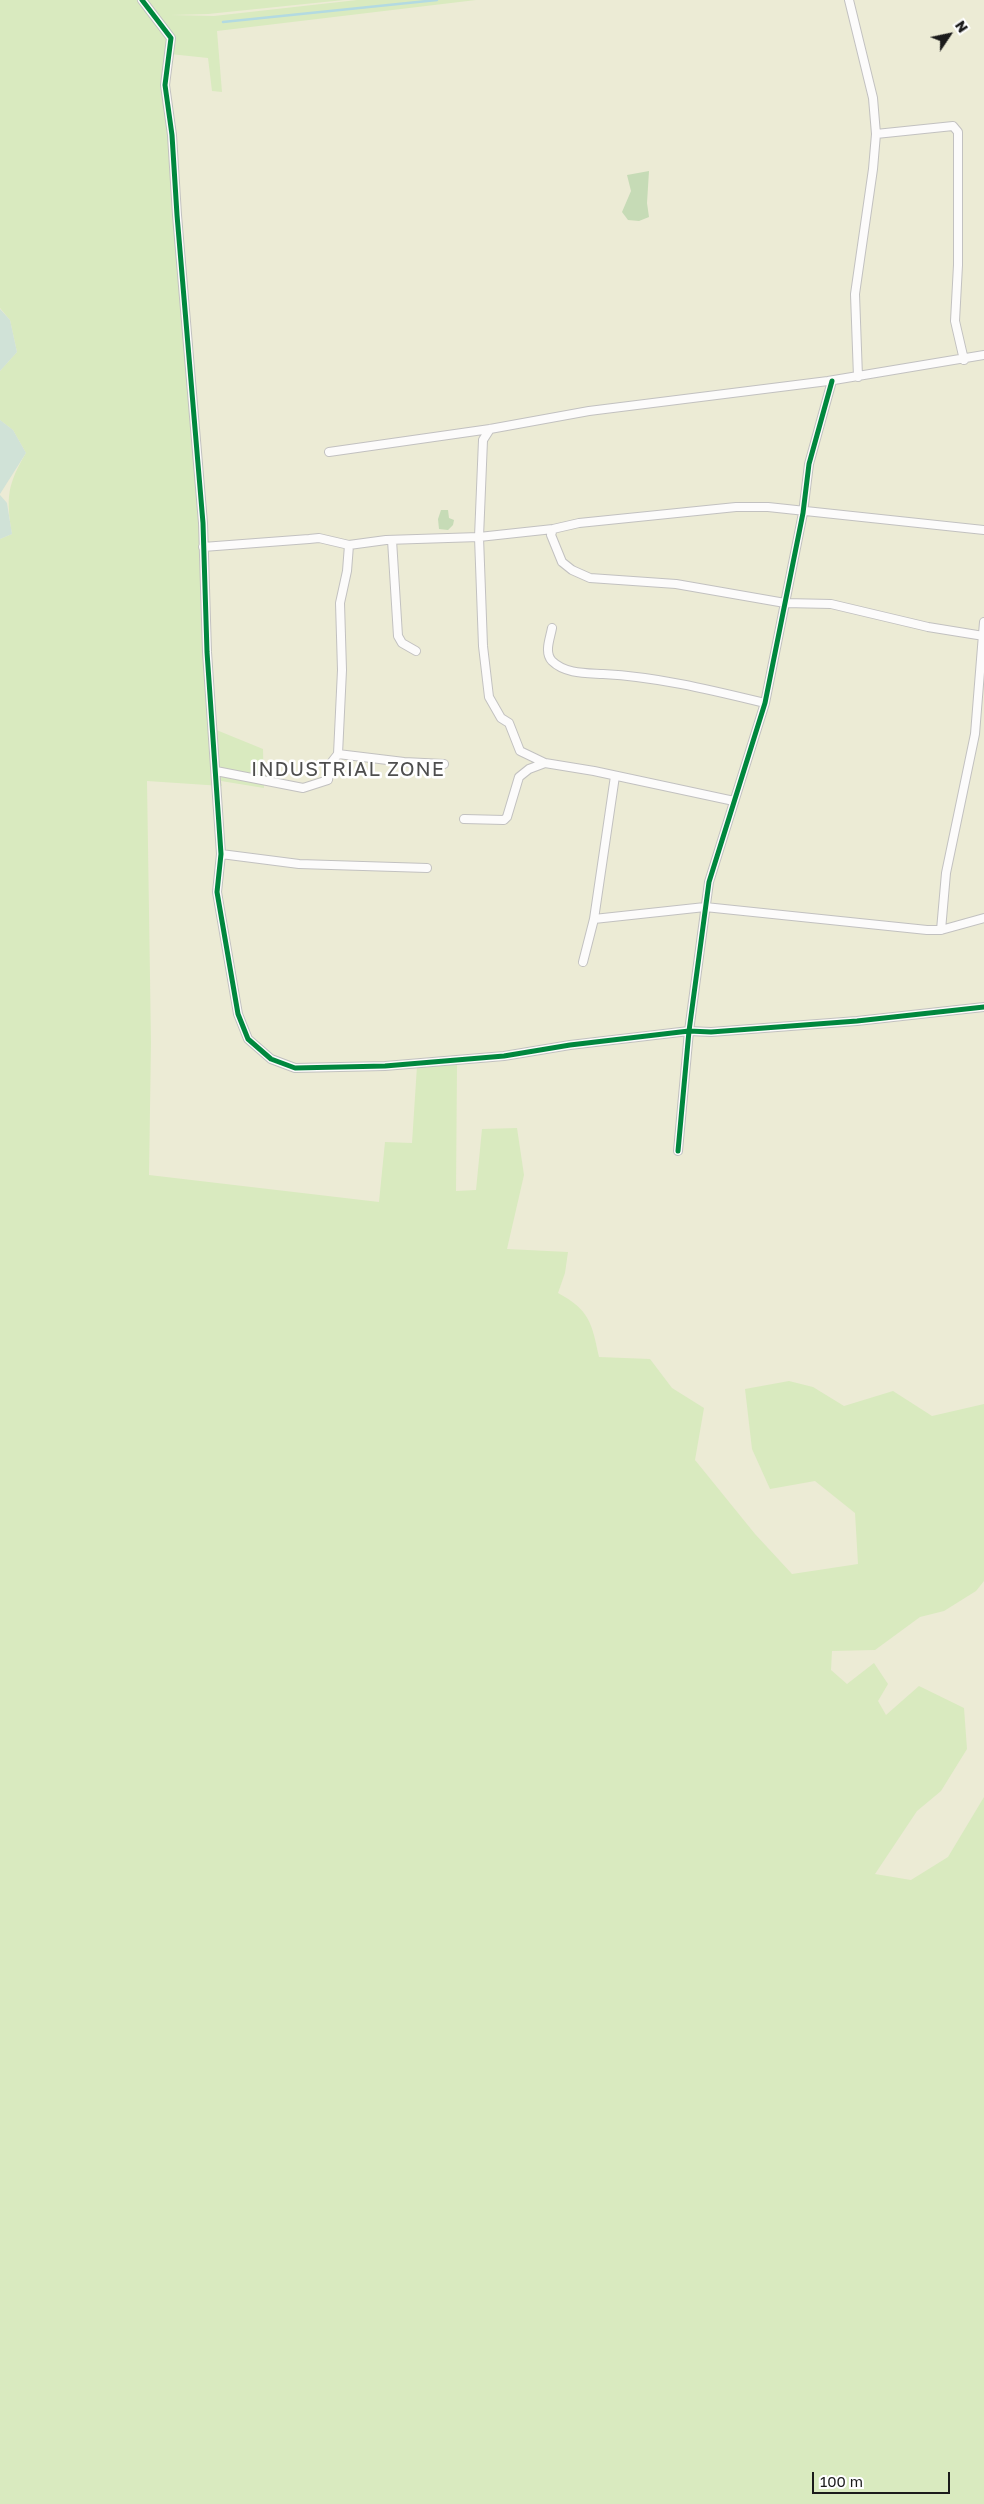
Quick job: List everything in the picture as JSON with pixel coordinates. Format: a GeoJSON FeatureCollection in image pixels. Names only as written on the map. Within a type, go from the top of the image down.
{"type":"FeatureCollection","features":[{"type":"Feature","properties":{"kind":"street"},"geometry":{"type":"LineString","coordinates":[[142,0],[171,38],[165,85],[172,135],[203,547],[207,652],[221,854],[217,892],[238,1014],[248,1039],[263,1054],[295,1068],[385,1066],[504,1056],[570,1045],[689,1031],[711,1032],[857,1021],[984,1007]]}},
{"type":"Feature","properties":{"kind":"street"},"geometry":{"type":"LineString","coordinates":[[850,0],[873,98],[876,134],[873,169],[855,294],[858,377]]}},
{"type":"Feature","properties":{"kind":"street"},"geometry":{"type":"LineString","coordinates":[[876,134],[953,126],[958,132],[958,265],[955,321],[964,360]]}},
{"type":"Feature","properties":{"kind":"street"},"geometry":{"type":"LineString","coordinates":[[329,452],[490,430],[589,411],[832,381],[964,360],[984,355]]}},
{"type":"Feature","properties":{"kind":"street"},"geometry":{"type":"LineString","coordinates":[[678,1151],[689,1031],[705,907],[718,846],[765,703],[803,513],[809,464],[832,381]]}},
{"type":"Feature","properties":{"kind":"street"},"geometry":{"type":"LineString","coordinates":[[490,430],[483,440],[478,537],[483,646],[489,697],[501,718],[509,723],[520,751],[545,763],[734,801]]}},
{"type":"Feature","properties":{"kind":"street"},"geometry":{"type":"LineString","coordinates":[[203,547],[319,538],[349,546],[392,540],[478,537],[553,530],[579,523],[736,507],[768,507],[803,513],[984,530]]}},
{"type":"Feature","properties":{"kind":"street"},"geometry":{"type":"LineString","coordinates":[[553,530],[551,535],[562,562],[572,570],[590,578],[676,584],[785,603],[831,604],[928,627],[983,636]]}},
{"type":"Feature","properties":{"kind":"street"},"geometry":{"type":"LineString","coordinates":[[392,540],[398,636],[402,643],[416,651]]}},
{"type":"Feature","properties":{"kind":"street"},"geometry":{"type":"LineString","coordinates":[[216,771],[303,788],[328,780],[331,763],[338,754],[342,670],[340,603],[347,571],[349,546]]}},
{"type":"Feature","properties":{"kind":"street"},"geometry":{"type":"LineString","coordinates":[[941,930],[946,873],[975,734],[984,622]]}},
{"type":"Feature","properties":{"kind":"street"},"geometry":{"type":"LineString","coordinates":[[552,628],[548,651],[550,658],[555,663],[580,673],[632,676],[679,682],[765,703]]}},
{"type":"Feature","properties":{"kind":"street"},"geometry":{"type":"LineString","coordinates":[[975,734],[984,736]]}},
{"type":"Feature","properties":{"kind":"street"},"geometry":{"type":"LineString","coordinates":[[338,754],[404,762],[444,764]]}},
{"type":"Feature","properties":{"kind":"street"},"geometry":{"type":"LineString","coordinates":[[464,819],[504,820],[507,817],[519,777],[528,769],[545,763]]}},
{"type":"Feature","properties":{"kind":"street"},"geometry":{"type":"LineString","coordinates":[[583,962],[594,919],[615,776]]}},
{"type":"Feature","properties":{"kind":"street"},"geometry":{"type":"LineString","coordinates":[[221,854],[299,864],[426,868]]}},
{"type":"Feature","properties":{"kind":"street"},"geometry":{"type":"LineString","coordinates":[[594,919],[705,907],[802,919],[941,930],[984,918]]}},
{"type":"Feature","properties":{"kind":"green space"},"geometry":{"type":"Polygon","coordinates":[[[0,0],[984,0],[984,2504],[0,2504],[0,0]]]}},
{"type":"Feature","properties":{"kind":"green space"},"geometry":{"type":"Polygon","coordinates":[[[0,0],[147,0],[153,11],[148,0],[344,0],[208,14],[171,15],[214,16],[357,0],[476,0],[217,31],[222,92],[212,91],[208,58],[170,54],[165,82],[188,346],[214,729],[263,749],[264,788],[221,781],[222,786],[147,781],[151,1043],[149,1175],[379,1202],[385,1142],[412,1143],[417,1066],[457,1065],[456,1191],[476,1190],[482,1129],[517,1128],[524,1175],[507,1249],[568,1252],[565,1273],[558,1293],[569,1299],[588,1319],[599,1357],[650,1359],[672,1388],[704,1408],[695,1460],[755,1534],[792,1574],[858,1564],[855,1513],[815,1481],[770,1489],[752,1449],[745,1389],[789,1381],[813,1387],[844,1406],[893,1391],[932,1416],[984,1404],[984,1581],[976,1591],[944,1611],[920,1617],[875,1650],[832,1651],[831,1670],[847,1684],[874,1663],[888,1684],[878,1701],[886,1715],[919,1686],[964,1708],[967,1749],[941,1791],[917,1811],[875,1874],[911,1880],[948,1857],[984,1797],[984,2504],[0,2504],[0,539],[12,534],[9,511],[10,492],[15,474],[26,453],[13,430],[0,420],[0,371],[17,352],[10,320],[0,308],[0,0]]]}},
{"type":"Feature","properties":{"kind":"green space"},"geometry":{"type":"Polygon","coordinates":[[[649,171],[647,203],[649,217],[639,221],[628,220],[622,212],[631,191],[627,175],[649,171]]]}},
{"type":"Feature","properties":{"kind":"green space"},"geometry":{"type":"Polygon","coordinates":[[[0,309],[10,320],[17,352],[0,371],[0,309]]]}},
{"type":"Feature","properties":{"kind":"green space"},"geometry":{"type":"Polygon","coordinates":[[[0,420],[13,430],[26,453],[0,494],[0,420]]]}},
{"type":"Feature","properties":{"kind":"green space"},"geometry":{"type":"Polygon","coordinates":[[[0,495],[7,503],[12,534],[0,539],[0,495]]]}},
{"type":"Feature","properties":{"kind":"green space"},"geometry":{"type":"Polygon","coordinates":[[[441,510],[448,510],[449,518],[454,520],[453,525],[448,530],[439,529],[438,519],[441,510]]]}},
{"type":"Feature","properties":{"kind":"waterway"},"geometry":{"type":"LineString","coordinates":[[223,22],[437,0]]}},
{"type":"Feature","properties":{"kind":"cycle path"},"geometry":{"type":"LineString","coordinates":[[142,0],[171,38],[165,85],[172,135],[203,523],[207,652],[221,854],[217,892],[238,1014],[248,1039],[271,1059],[295,1068],[385,1066],[504,1056],[570,1045],[689,1031],[711,1032],[857,1021],[984,1007]]}},
{"type":"Feature","properties":{"kind":"cycle path"},"geometry":{"type":"LineString","coordinates":[[678,1151],[689,1031],[709,882],[765,703],[803,513],[809,464],[832,381]]}},
{"type":"Feature","properties":{"kind":"district","name":"INDUSTRIAL ZONE"},"geometry":{"type":"Point","coordinates":[348,770]}}]}
